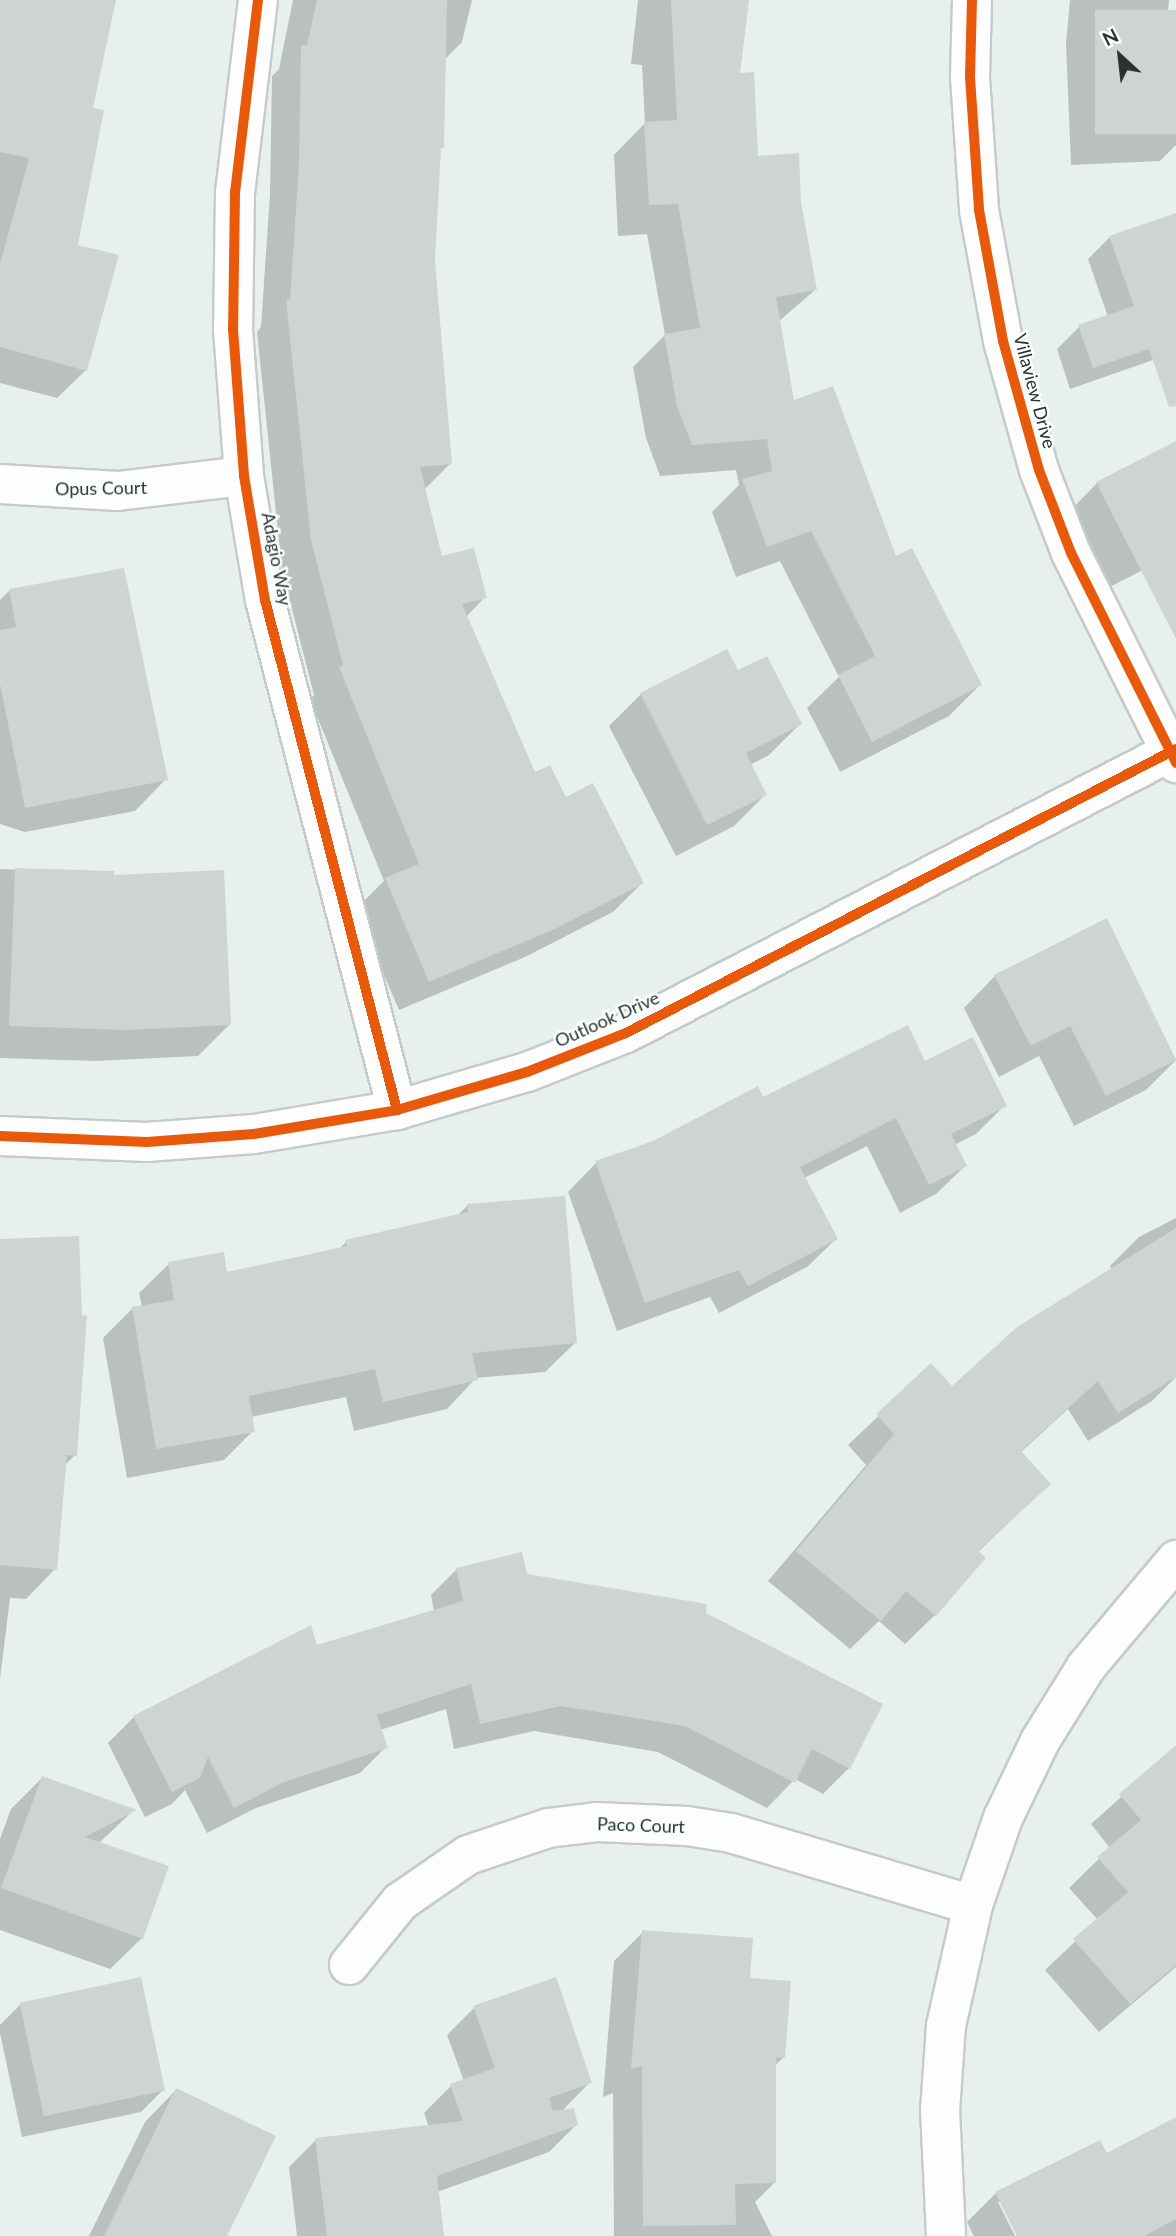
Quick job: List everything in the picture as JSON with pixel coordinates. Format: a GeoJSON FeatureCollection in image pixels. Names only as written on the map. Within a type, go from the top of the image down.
{"type":"FeatureCollection","features":[{"type":"Feature","properties":{"kind":"street","name":"Adagio Way"},"geometry":{"type":"LineString","coordinates":[[258,0],[235,192],[233,329],[244,476],[265,600],[397,1110]]}},
{"type":"Feature","properties":{"kind":"street","name":"Villaview Drive"},"geometry":{"type":"LineString","coordinates":[[972,0],[970,77],[979,210],[1003,341],[1039,470],[1071,553],[1174,755]]}},
{"type":"Feature","properties":{"kind":"street","name":"Opus Court"},"geometry":{"type":"LineString","coordinates":[[0,484],[118,491],[244,476]]}},
{"type":"Feature","properties":{"kind":"street","name":"Outlook Drive"},"geometry":{"type":"LineString","coordinates":[[0,1136],[147,1142],[254,1134],[397,1110],[527,1072],[626,1033],[1174,755]]}},
{"type":"Feature","properties":{"kind":"street"},"geometry":{"type":"LineString","coordinates":[[946,2236],[940,2111],[945,2038],[973,1905],[1003,1818],[1040,1741],[1086,1667],[1176,1560]]}},
{"type":"Feature","properties":{"kind":"street","name":"Paco Court"},"geometry":{"type":"LineString","coordinates":[[349,1965],[400,1902],[468,1855],[548,1828],[597,1822],[687,1826],[731,1833],[973,1905]]}},
{"type":"Feature","properties":{"kind":"building"},"geometry":{"type":"Polygon","coordinates":[[[0,0],[116,0],[93,108],[104,110],[78,245],[119,255],[87,371],[0,347],[0,264],[29,158],[0,152],[0,0]]]}},
{"type":"Feature","properties":{"kind":"building"},"geometry":{"type":"Polygon","coordinates":[[[317,0],[447,0],[444,148],[441,148],[435,261],[452,464],[420,467],[442,556],[474,548],[487,598],[462,604],[535,772],[550,765],[566,797],[593,783],[644,883],[557,928],[429,982],[385,878],[419,864],[339,667],[343,665],[311,540],[286,300],[290,300],[299,164],[301,45],[307,45],[317,0]]]}},
{"type":"Feature","properties":{"kind":"building"},"geometry":{"type":"Polygon","coordinates":[[[671,0],[749,0],[740,73],[754,72],[758,156],[799,153],[801,202],[817,290],[776,297],[794,400],[833,386],[896,556],[912,548],[982,685],[872,742],[838,675],[875,656],[811,531],[767,547],[742,479],[772,471],[767,439],[692,445],[677,406],[664,334],[700,328],[678,204],[649,205],[644,122],[677,120],[671,0]]]}},
{"type":"Feature","properties":{"kind":"building"},"geometry":{"type":"Polygon","coordinates":[[[1095,10],[1176,10],[1176,134],[1095,134],[1095,10]]]}},
{"type":"Feature","properties":{"kind":"building"},"geometry":{"type":"Polygon","coordinates":[[[1176,213],[1176,406],[1169,407],[1149,349],[1093,368],[1078,325],[1134,306],[1109,236],[1176,213]]]}},
{"type":"Feature","properties":{"kind":"building"},"geometry":{"type":"Polygon","coordinates":[[[1176,441],[1176,639],[1096,482],[1176,441]]]}},
{"type":"Feature","properties":{"kind":"building"},"geometry":{"type":"Polygon","coordinates":[[[124,568],[168,780],[25,808],[0,684],[0,630],[16,627],[9,589],[124,568]]]}},
{"type":"Feature","properties":{"kind":"building"},"geometry":{"type":"Polygon","coordinates":[[[727,649],[738,670],[767,656],[802,724],[746,753],[767,795],[707,825],[640,693],[727,649]]]}},
{"type":"Feature","properties":{"kind":"building"},"geometry":{"type":"Polygon","coordinates":[[[15,868],[114,871],[114,875],[224,870],[231,1025],[126,1030],[9,1026],[15,868]]]}},
{"type":"Feature","properties":{"kind":"building"},"geometry":{"type":"Polygon","coordinates":[[[1107,918],[1176,1060],[1106,1096],[1070,1026],[1031,1046],[994,975],[1107,918]]]}},
{"type":"Feature","properties":{"kind":"building"},"geometry":{"type":"Polygon","coordinates":[[[908,1025],[925,1061],[973,1037],[1007,1106],[951,1134],[967,1166],[929,1185],[896,1118],[800,1167],[838,1239],[748,1286],[739,1270],[645,1303],[595,1161],[651,1142],[758,1086],[763,1097],[908,1025]]]}},
{"type":"Feature","properties":{"kind":"building"},"geometry":{"type":"Polygon","coordinates":[[[565,1196],[577,1343],[472,1353],[478,1380],[383,1402],[375,1369],[249,1396],[255,1432],[156,1449],[132,1307],[174,1300],[168,1262],[224,1252],[227,1272],[347,1246],[345,1240],[468,1212],[467,1204],[565,1196]]]}},
{"type":"Feature","properties":{"kind":"building"},"geometry":{"type":"Polygon","coordinates":[[[1176,1228],[1176,1377],[1118,1413],[1098,1381],[1021,1451],[1051,1484],[978,1551],[986,1558],[936,1616],[906,1591],[881,1621],[796,1551],[894,1434],[876,1414],[931,1363],[952,1386],[1017,1327],[1176,1228]]]}},
{"type":"Feature","properties":{"kind":"building"},"geometry":{"type":"Polygon","coordinates":[[[79,1236],[82,1316],[87,1315],[77,1456],[67,1455],[57,1570],[0,1565],[0,1239],[79,1236]]]}},
{"type":"Feature","properties":{"kind":"building"},"geometry":{"type":"Polygon","coordinates":[[[522,1552],[527,1574],[707,1604],[706,1613],[883,1704],[850,1769],[812,1749],[795,1783],[685,1726],[561,1706],[480,1724],[471,1684],[377,1715],[388,1748],[284,1782],[234,1808],[208,1757],[200,1778],[172,1792],[133,1716],[311,1625],[317,1645],[463,1601],[456,1568],[522,1552]]]}},
{"type":"Feature","properties":{"kind":"building"},"geometry":{"type":"Polygon","coordinates":[[[1176,1745],[1176,1965],[1130,2004],[1073,1939],[1128,1892],[1097,1857],[1141,1820],[1119,1794],[1176,1745]]]}},
{"type":"Feature","properties":{"kind":"building"},"geometry":{"type":"Polygon","coordinates":[[[42,1776],[137,1810],[85,1837],[169,1866],[143,1939],[1,1888],[42,1776]]]}},
{"type":"Feature","properties":{"kind":"building"},"geometry":{"type":"Polygon","coordinates":[[[642,1930],[753,1938],[750,1978],[791,1981],[785,2058],[776,2058],[776,2183],[735,2184],[736,2225],[643,2226],[642,2066],[631,2069],[642,1930]]]}},
{"type":"Feature","properties":{"kind":"building"},"geometry":{"type":"Polygon","coordinates":[[[141,1977],[165,2090],[44,2116],[20,2003],[141,1977]]]}},
{"type":"Feature","properties":{"kind":"building"},"geometry":{"type":"Polygon","coordinates":[[[556,1977],[592,2083],[549,2098],[553,2111],[574,2108],[578,2125],[437,2176],[444,2236],[327,2236],[315,2138],[463,2121],[450,2084],[495,2068],[473,2006],[556,1977]]]}},
{"type":"Feature","properties":{"kind":"building"},"geometry":{"type":"Polygon","coordinates":[[[176,2088],[276,2136],[227,2236],[104,2236],[176,2088]]]}},
{"type":"Feature","properties":{"kind":"building"},"geometry":{"type":"Polygon","coordinates":[[[1176,2117],[1176,2219],[1144,2236],[1017,2236],[995,2192],[1100,2140],[1107,2153],[1176,2117]]]}},
{"type":"Feature","properties":{"kind":"cycle path"},"geometry":{"type":"LineString","coordinates":[[258,0],[235,192],[233,329],[244,476],[265,600],[397,1110]]}},
{"type":"Feature","properties":{"kind":"cycle path"},"geometry":{"type":"LineString","coordinates":[[972,0],[970,77],[979,210],[1003,341],[1039,470],[1071,553],[1176,763]]}},
{"type":"Feature","properties":{"kind":"cycle path"},"geometry":{"type":"LineString","coordinates":[[0,1136],[147,1142],[254,1134],[397,1110],[527,1072],[626,1033],[1176,749]]}}]}
